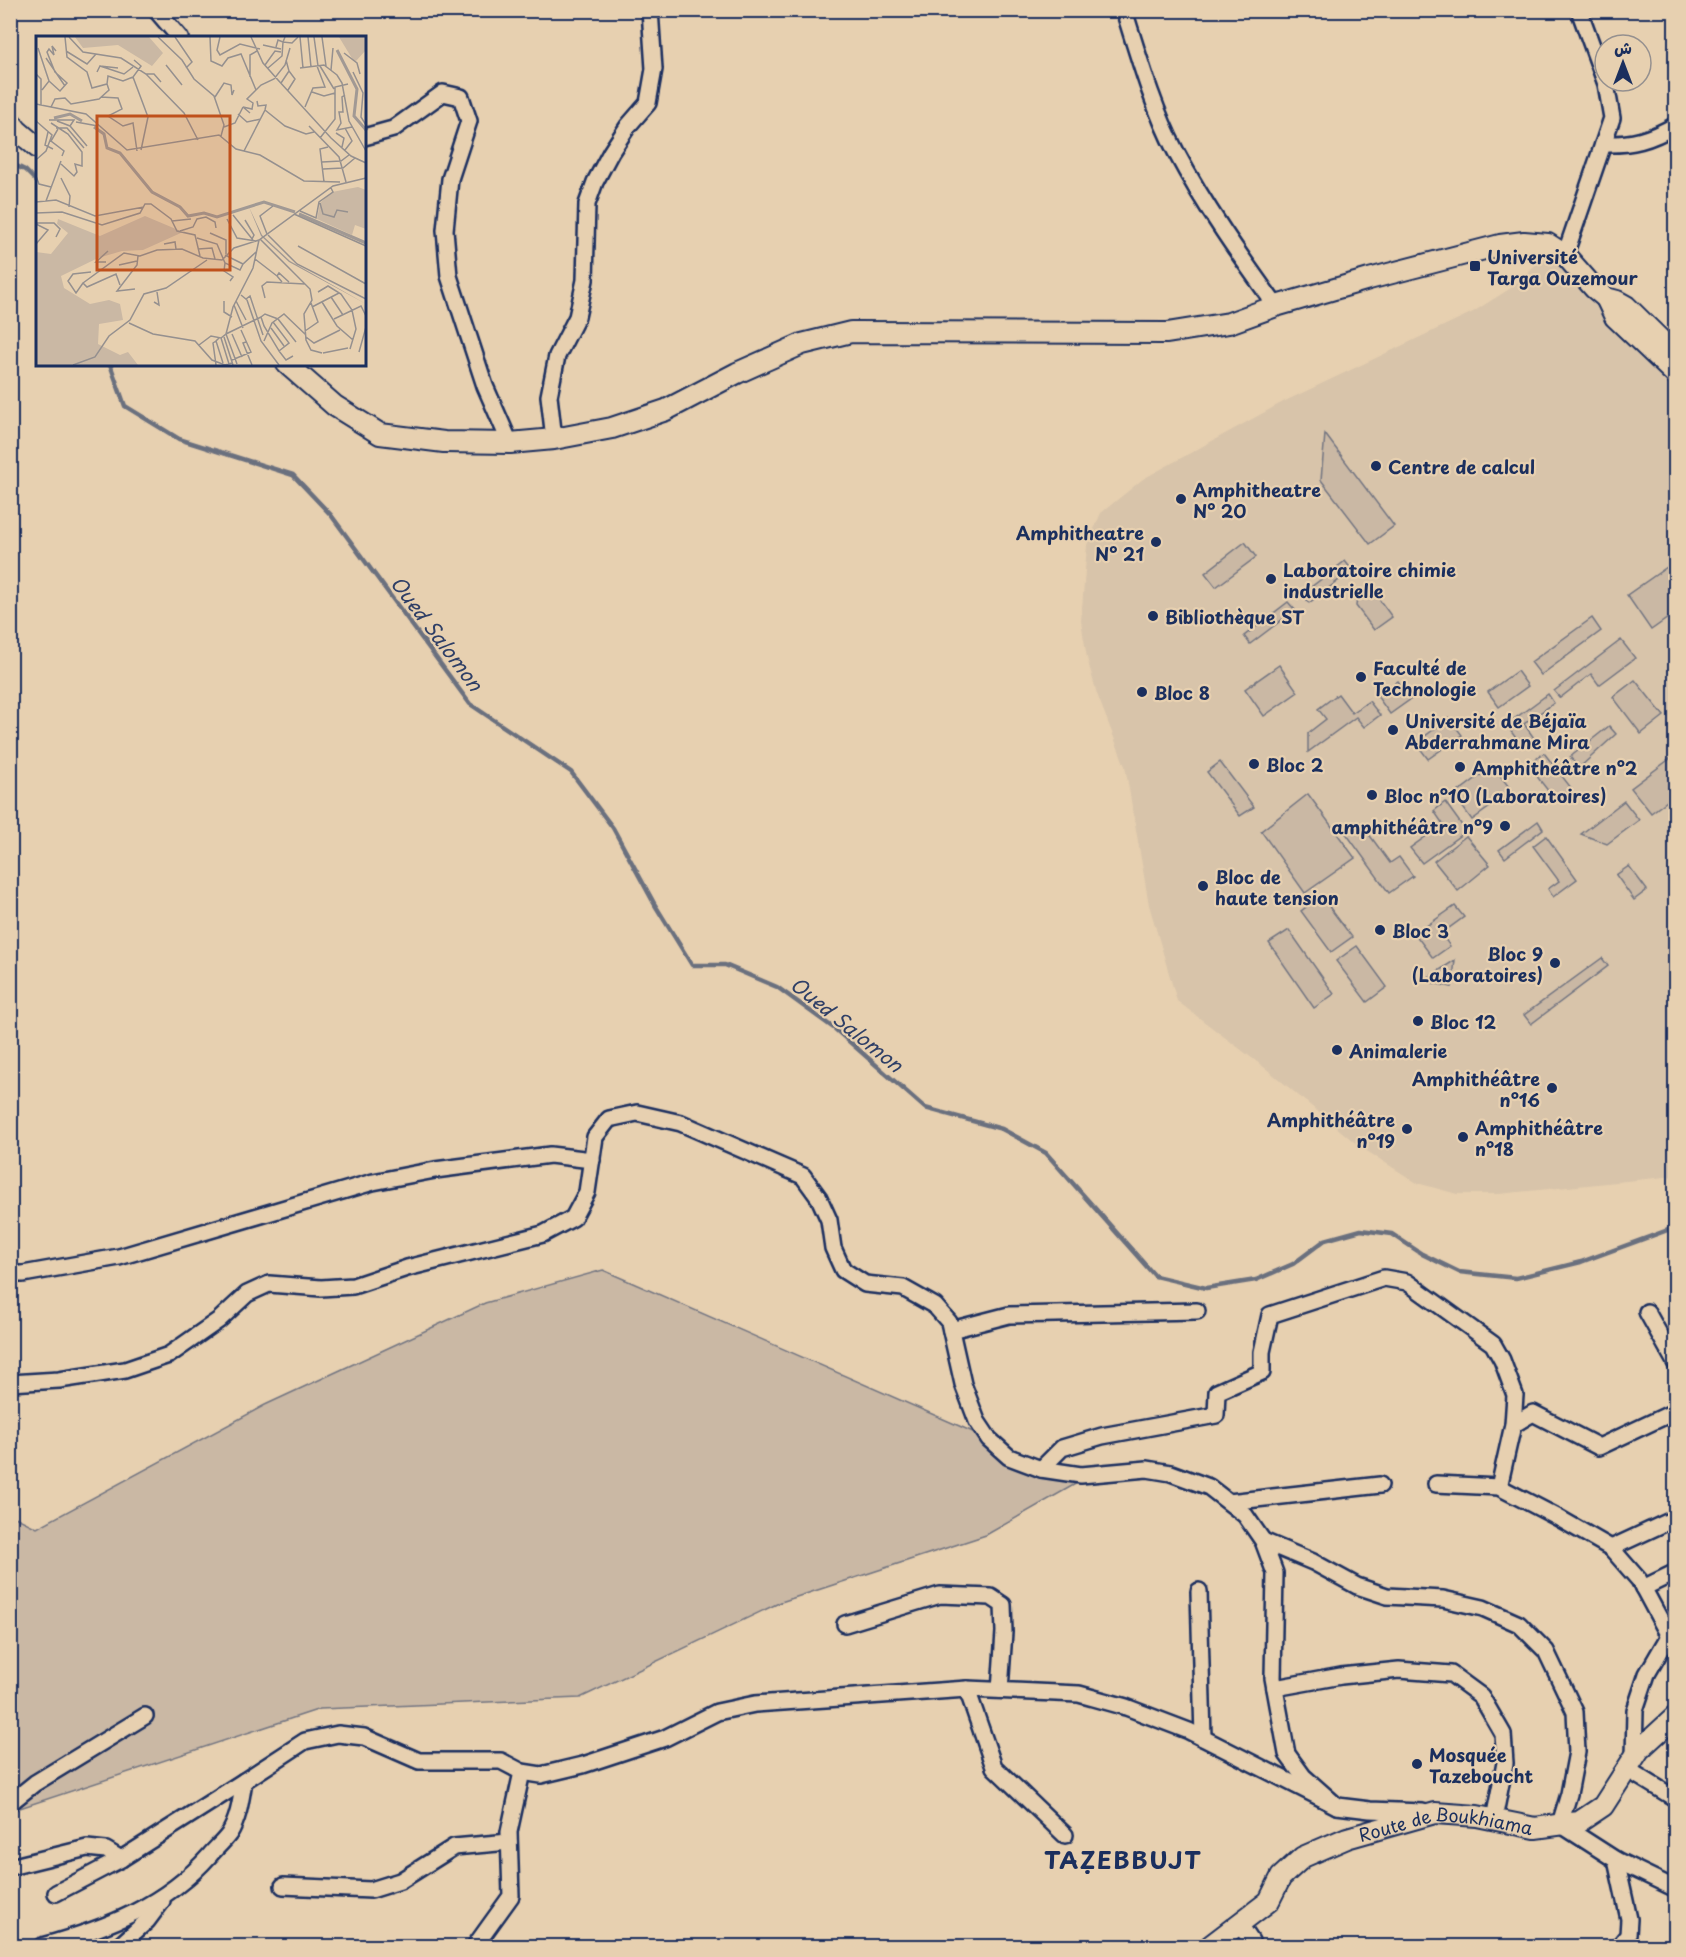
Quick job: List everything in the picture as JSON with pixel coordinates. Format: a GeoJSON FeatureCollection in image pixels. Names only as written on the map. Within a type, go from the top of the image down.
{"type":"FeatureCollection","features":[{"type":"Feature","properties":{"kind":"street"},"geometry":{"type":"LineString","coordinates":[[156,10],[178,36]]}},
{"type":"Feature","properties":{"kind":"street"},"geometry":{"type":"LineString","coordinates":[[554,439],[549,396],[557,356],[577,317],[585,280],[587,204],[595,182],[611,152],[628,126],[648,103],[654,69],[650,10]]}},
{"type":"Feature","properties":{"kind":"street"},"geometry":{"type":"LineString","coordinates":[[1124,10],[1147,85],[1175,150],[1213,218],[1276,306]]}},
{"type":"Feature","properties":{"kind":"street"},"geometry":{"type":"LineString","coordinates":[[1566,255],[1612,118],[1606,84],[1578,10]]}},
{"type":"Feature","properties":{"kind":"street"},"geometry":{"type":"LineString","coordinates":[[366,136],[393,129],[443,93],[461,97],[469,121],[450,179],[445,230],[449,276],[485,386],[510,443]]}},
{"type":"Feature","properties":{"kind":"street"},"geometry":{"type":"LineString","coordinates":[[1603,144],[1626,145],[1652,138],[1676,125]]}},
{"type":"Feature","properties":{"kind":"street"},"geometry":{"type":"LineString","coordinates":[[13,130],[36,147]]}},
{"type":"Feature","properties":{"kind":"street"},"geometry":{"type":"LineString","coordinates":[[289,366],[335,406],[380,434],[444,442],[510,443],[554,439],[612,428],[666,410],[736,373],[802,344],[851,332],[1167,333],[1229,323],[1276,306],[1369,279],[1500,244],[1524,242],[1548,244],[1566,255],[1594,288],[1606,298],[1616,317],[1676,375]]}},
{"type":"Feature","properties":{"kind":"street"},"geometry":{"type":"LineString","coordinates":[[1606,298],[1626,306],[1676,355]]}},
{"type":"Feature","properties":{"kind":"street"},"geometry":{"type":"LineString","coordinates":[[10,1383],[59,1380],[125,1370],[169,1355],[219,1320],[247,1294],[269,1284],[321,1288],[353,1286],[407,1268],[543,1234],[573,1218],[587,1192],[595,1137],[609,1119],[637,1113],[681,1123],[803,1176],[819,1198],[829,1220],[833,1248],[843,1270],[865,1284],[903,1288],[935,1306],[949,1322],[963,1384],[977,1421],[989,1439],[1009,1457],[1041,1469],[1081,1475],[1147,1469],[1171,1473],[1209,1487],[1245,1515],[1263,1541],[1275,1573],[1273,1620],[1275,1688],[1287,1754],[1303,1776],[1337,1806]]}},
{"type":"Feature","properties":{"kind":"street"},"geometry":{"type":"LineString","coordinates":[[10,1274],[23,1274],[119,1257],[373,1182],[435,1170],[550,1155],[592,1160]]}},
{"type":"Feature","properties":{"kind":"street"},"geometry":{"type":"LineString","coordinates":[[1041,1469],[1062,1448],[1102,1436],[1216,1415],[1217,1392],[1262,1372],[1262,1352],[1270,1315],[1384,1278],[1407,1282],[1493,1344],[1502,1360],[1515,1395],[1513,1425],[1499,1487]]}},
{"type":"Feature","properties":{"kind":"street"},"geometry":{"type":"LineString","coordinates":[[951,1330],[1009,1316],[1197,1311]]}},
{"type":"Feature","properties":{"kind":"street"},"geometry":{"type":"LineString","coordinates":[[1647,1312],[1676,1364]]}},
{"type":"Feature","properties":{"kind":"street"},"geometry":{"type":"LineString","coordinates":[[1515,1395],[1533,1413],[1599,1447],[1676,1411]]}},
{"type":"Feature","properties":{"kind":"street"},"geometry":{"type":"LineString","coordinates":[[1513,1425],[1533,1413]]}},
{"type":"Feature","properties":{"kind":"street"},"geometry":{"type":"LineString","coordinates":[[1436,1484],[1499,1487],[1557,1516],[1611,1548],[1639,1580],[1669,1636],[1647,1674],[1635,1710],[1630,1764],[1676,1799]]}},
{"type":"Feature","properties":{"kind":"street"},"geometry":{"type":"LineString","coordinates":[[1229,1502],[1380,1485]]}},
{"type":"Feature","properties":{"kind":"street"},"geometry":{"type":"LineString","coordinates":[[1611,1548],[1676,1518]]}},
{"type":"Feature","properties":{"kind":"street"},"geometry":{"type":"LineString","coordinates":[[1263,1541],[1313,1562],[1357,1586],[1387,1596],[1443,1599],[1483,1608],[1520,1624],[1546,1651],[1575,1712],[1577,1752],[1569,1794],[1560,1824],[1616,1860],[1676,1889]]}},
{"type":"Feature","properties":{"kind":"street"},"geometry":{"type":"LineString","coordinates":[[1643,1588],[1676,1572]]}},
{"type":"Feature","properties":{"kind":"street"},"geometry":{"type":"LineString","coordinates":[[1199,1591],[1203,1738]]}},
{"type":"Feature","properties":{"kind":"street"},"geometry":{"type":"LineString","coordinates":[[845,1624],[940,1595],[991,1597],[1003,1605],[1004,1632],[1000,1690]]}},
{"type":"Feature","properties":{"kind":"street"},"geometry":{"type":"LineString","coordinates":[[1275,1688],[1341,1676],[1399,1670],[1451,1674],[1481,1696],[1503,1734],[1505,1763],[1494,1819]]}},
{"type":"Feature","properties":{"kind":"street"},"geometry":{"type":"LineString","coordinates":[[967,1689],[994,1767],[1065,1835]]}},
{"type":"Feature","properties":{"kind":"street"},"geometry":{"type":"LineString","coordinates":[[56,1893],[121,1859],[305,1741],[338,1734],[364,1737],[418,1761],[501,1761],[522,1772],[541,1775],[583,1765],[665,1738],[717,1712],[755,1704],[967,1689],[1079,1694],[1126,1707],[1203,1738],[1337,1806],[1435,1813]]}},
{"type":"Feature","properties":{"kind":"street"},"geometry":{"type":"LineString","coordinates":[[10,1803],[34,1783],[145,1716]]}},
{"type":"Feature","properties":{"kind":"street","name":"Route de Boukhiama"},"geometry":{"type":"LineString","coordinates":[[1210,1947],[1269,1901],[1281,1877],[1303,1857],[1347,1838],[1435,1813],[1477,1816],[1535,1828],[1579,1822],[1603,1806],[1639,1750],[1676,1716]]}},
{"type":"Feature","properties":{"kind":"street"},"geometry":{"type":"LineString","coordinates":[[475,1947],[511,1896],[509,1832],[522,1772]]}},
{"type":"Feature","properties":{"kind":"street"},"geometry":{"type":"LineString","coordinates":[[42,1947],[119,1921],[164,1897],[201,1865],[229,1834],[239,1812],[244,1781]]}},
{"type":"Feature","properties":{"kind":"street"},"geometry":{"type":"LineString","coordinates":[[283,1886],[371,1890],[400,1881],[454,1847],[510,1842]]}},
{"type":"Feature","properties":{"kind":"street"},"geometry":{"type":"LineString","coordinates":[[10,1867],[87,1848],[106,1850],[121,1859]]}},
{"type":"Feature","properties":{"kind":"street"},"geometry":{"type":"LineString","coordinates":[[1616,1860],[1629,1919],[1628,1935],[1619,1947]]}},
{"type":"Feature","properties":{"kind":"street"},"geometry":{"type":"LineString","coordinates":[[119,1947],[147,1921],[164,1897]]}},
{"type":"Feature","properties":{"kind":"street"},"geometry":{"type":"LineString","coordinates":[[1239,1923],[1251,1941],[1251,1947]]}},
{"type":"Feature","properties":{"kind":"shaded area","name":"Université de Béjaïa Abderrahmane Mira"},"geometry":{"type":"Polygon","coordinates":[[[1549,252],[1675,384],[1675,1176],[1499,1194],[1457,1194],[1417,1183],[1359,1146],[1269,1071],[1177,1001],[1149,905],[1125,766],[1097,694],[1087,658],[1081,621],[1087,545],[1101,513],[1143,479],[1283,402],[1473,312],[1511,288],[1549,252]]]}},
{"type":"Feature","properties":{"kind":"shaded area"},"geometry":{"type":"Polygon","coordinates":[[[1325,434],[1394,526],[1370,544],[1321,480],[1325,434]]]}},
{"type":"Feature","properties":{"kind":"shaded area"},"geometry":{"type":"Polygon","coordinates":[[[1245,542],[1256,557],[1216,587],[1205,573],[1245,542]]]}},
{"type":"Feature","properties":{"kind":"shaded area"},"geometry":{"type":"Polygon","coordinates":[[[1345,561],[1352,570],[1309,603],[1302,594],[1345,561]]]}},
{"type":"Feature","properties":{"kind":"shaded area"},"geometry":{"type":"Polygon","coordinates":[[[1667,567],[1675,579],[1675,613],[1651,630],[1627,595],[1667,567]]]}},
{"type":"Feature","properties":{"kind":"shaded area"},"geometry":{"type":"Polygon","coordinates":[[[1370,587],[1392,617],[1374,630],[1356,606],[1357,597],[1370,587]]]}},
{"type":"Feature","properties":{"kind":"shaded area"},"geometry":{"type":"Polygon","coordinates":[[[1288,602],[1295,610],[1250,644],[1244,636],[1288,602]]]}},
{"type":"Feature","properties":{"kind":"shaded area"},"geometry":{"type":"Polygon","coordinates":[[[1592,618],[1601,631],[1541,675],[1531,662],[1592,618]]]}},
{"type":"Feature","properties":{"kind":"shaded area"},"geometry":{"type":"Polygon","coordinates":[[[1621,640],[1635,658],[1599,685],[1591,674],[1560,698],[1554,691],[1621,640]]]}},
{"type":"Feature","properties":{"kind":"shaded area"},"geometry":{"type":"Polygon","coordinates":[[[1279,665],[1298,692],[1264,716],[1245,689],[1279,665]]]}},
{"type":"Feature","properties":{"kind":"shaded area"},"geometry":{"type":"Polygon","coordinates":[[[1517,671],[1528,686],[1499,707],[1488,692],[1517,671]]]}},
{"type":"Feature","properties":{"kind":"shaded area"},"geometry":{"type":"Polygon","coordinates":[[[1635,680],[1664,716],[1641,734],[1613,697],[1635,680]]]}},
{"type":"Feature","properties":{"kind":"shaded area"},"geometry":{"type":"Polygon","coordinates":[[[1398,681],[1411,699],[1390,714],[1377,696],[1398,681]]]}},
{"type":"Feature","properties":{"kind":"shaded area"},"geometry":{"type":"Polygon","coordinates":[[[1338,694],[1352,713],[1369,701],[1380,715],[1364,727],[1356,717],[1308,752],[1308,733],[1326,719],[1318,709],[1338,694]]]}},
{"type":"Feature","properties":{"kind":"shaded area"},"geometry":{"type":"Polygon","coordinates":[[[1548,694],[1554,703],[1524,724],[1534,738],[1522,746],[1506,725],[1548,694]]]}},
{"type":"Feature","properties":{"kind":"shaded area"},"geometry":{"type":"Polygon","coordinates":[[[1449,718],[1462,735],[1428,759],[1416,743],[1449,718]]]}},
{"type":"Feature","properties":{"kind":"shaded area"},"geometry":{"type":"Polygon","coordinates":[[[1609,726],[1616,734],[1579,768],[1570,757],[1609,726]]]}},
{"type":"Feature","properties":{"kind":"shaded area"},"geometry":{"type":"Polygon","coordinates":[[[1544,753],[1572,789],[1556,801],[1528,765],[1544,753]]]}},
{"type":"Feature","properties":{"kind":"shaded area"},"geometry":{"type":"Polygon","coordinates":[[[1675,755],[1675,795],[1651,813],[1631,788],[1675,755]]]}},
{"type":"Feature","properties":{"kind":"shaded area"},"geometry":{"type":"Polygon","coordinates":[[[1220,762],[1254,807],[1240,816],[1207,772],[1220,762]]]}},
{"type":"Feature","properties":{"kind":"shaded area"},"geometry":{"type":"Polygon","coordinates":[[[1493,766],[1512,791],[1472,820],[1454,795],[1493,766]]]}},
{"type":"Feature","properties":{"kind":"shaded area"},"geometry":{"type":"Polygon","coordinates":[[[1308,794],[1355,858],[1305,893],[1261,831],[1308,794]]]}},
{"type":"Feature","properties":{"kind":"shaded area"},"geometry":{"type":"Polygon","coordinates":[[[1624,801],[1639,820],[1607,844],[1581,834],[1624,801]]]}},
{"type":"Feature","properties":{"kind":"shaded area"},"geometry":{"type":"Polygon","coordinates":[[[1445,802],[1466,831],[1422,863],[1410,848],[1443,824],[1434,811],[1445,802]]]}},
{"type":"Feature","properties":{"kind":"shaded area"},"geometry":{"type":"Polygon","coordinates":[[[1538,821],[1543,829],[1505,858],[1499,850],[1538,821]]]}},
{"type":"Feature","properties":{"kind":"shaded area"},"geometry":{"type":"Polygon","coordinates":[[[1360,822],[1390,863],[1399,857],[1413,876],[1389,893],[1345,832],[1360,822]]]}},
{"type":"Feature","properties":{"kind":"shaded area"},"geometry":{"type":"Polygon","coordinates":[[[1466,836],[1490,865],[1458,891],[1434,861],[1466,836]]]}},
{"type":"Feature","properties":{"kind":"shaded area"},"geometry":{"type":"Polygon","coordinates":[[[1546,836],[1577,879],[1553,897],[1548,889],[1559,881],[1533,846],[1546,836]]]}},
{"type":"Feature","properties":{"kind":"shaded area"},"geometry":{"type":"Polygon","coordinates":[[[1629,866],[1647,890],[1634,900],[1616,875],[1629,866]]]}},
{"type":"Feature","properties":{"kind":"shaded area"},"geometry":{"type":"Polygon","coordinates":[[[1321,896],[1352,937],[1331,952],[1301,911],[1321,896]]]}},
{"type":"Feature","properties":{"kind":"shaded area"},"geometry":{"type":"Polygon","coordinates":[[[1455,906],[1464,917],[1441,934],[1450,946],[1433,958],[1415,934],[1455,906]]]}},
{"type":"Feature","properties":{"kind":"shaded area"},"geometry":{"type":"Polygon","coordinates":[[[1289,930],[1334,994],[1314,1008],[1269,943],[1289,930]]]}},
{"type":"Feature","properties":{"kind":"shaded area"},"geometry":{"type":"Polygon","coordinates":[[[1357,946],[1387,987],[1367,1002],[1336,961],[1357,946]]]}},
{"type":"Feature","properties":{"kind":"shaded area"},"geometry":{"type":"Polygon","coordinates":[[[1602,958],[1608,966],[1531,1024],[1524,1015],[1602,958]]]}},
{"type":"Feature","properties":{"kind":"shaded area"},"geometry":{"type":"Polygon","coordinates":[[[1455,960],[1452,987],[1423,981],[1455,960]]]}},
{"type":"Feature","properties":{"kind":"shaded area"},"geometry":{"type":"Polygon","coordinates":[[[603,1270],[989,1439],[1009,1457],[1093,1474],[986,1535],[781,1602],[580,1698],[320,1709],[11,1811],[11,1515],[37,1528],[265,1405],[485,1303],[603,1270]]]}},
{"type":"Feature","properties":{"kind":"waterway","name":"Oued Salomon"},"geometry":{"type":"LineString","coordinates":[[10,163],[25,170],[36,181]]}},
{"type":"Feature","properties":{"kind":"waterway","name":"Oued Salomon"},"geometry":{"type":"LineString","coordinates":[[111,366],[125,406],[179,439],[293,475],[331,515],[470,704],[571,772],[613,828],[655,905],[692,965],[725,965],[777,987],[835,1029],[925,1108],[1002,1129],[1046,1153],[1155,1276],[1206,1288],[1256,1280],[1293,1264],[1325,1240],[1361,1230],[1392,1234],[1422,1254],[1459,1272],[1516,1278],[1581,1262],[1676,1227]]}},
{"type":"Feature","properties":{"kind":"place","name":"Université Targa Ouzemour"},"geometry":{"type":"Point","coordinates":[1475,266]}},
{"type":"Feature","properties":{"kind":"place","name":"Centre de calcul"},"geometry":{"type":"Point","coordinates":[1376,466]}},
{"type":"Feature","properties":{"kind":"place","name":"Amphitheatre N° 20"},"geometry":{"type":"Point","coordinates":[1181,499]}},
{"type":"Feature","properties":{"kind":"place","name":"Amphitheatre N° 21"},"geometry":{"type":"Point","coordinates":[1156,542]}},
{"type":"Feature","properties":{"kind":"place","name":"Laboratoire chimie industrielle"},"geometry":{"type":"Point","coordinates":[1271,579]}},
{"type":"Feature","properties":{"kind":"place","name":"Bibliothèque ST"},"geometry":{"type":"Point","coordinates":[1153,616]}},
{"type":"Feature","properties":{"kind":"place","name":"Faculté de Technologie"},"geometry":{"type":"Point","coordinates":[1361,677]}},
{"type":"Feature","properties":{"kind":"place","name":"Bloc 8"},"geometry":{"type":"Point","coordinates":[1142,692]}},
{"type":"Feature","properties":{"kind":"place","name":"Université de Béjaïa Abderrahmane Mira"},"geometry":{"type":"Point","coordinates":[1393,730]}},
{"type":"Feature","properties":{"kind":"place","name":"Bloc 2"},"geometry":{"type":"Point","coordinates":[1254,764]}},
{"type":"Feature","properties":{"kind":"place","name":"Amphithéâtre n°2"},"geometry":{"type":"Point","coordinates":[1460,767]}},
{"type":"Feature","properties":{"kind":"place","name":"Bloc n°10 (Laboratoires)"},"geometry":{"type":"Point","coordinates":[1372,795]}},
{"type":"Feature","properties":{"kind":"place","name":"amphithéâtre n°9"},"geometry":{"type":"Point","coordinates":[1505,826]}},
{"type":"Feature","properties":{"kind":"place","name":"Bloc de haute tension"},"geometry":{"type":"Point","coordinates":[1203,886]}},
{"type":"Feature","properties":{"kind":"place","name":"Bloc 3"},"geometry":{"type":"Point","coordinates":[1380,930]}},
{"type":"Feature","properties":{"kind":"place","name":"Bloc 9 (Laboratoires)"},"geometry":{"type":"Point","coordinates":[1555,963]}},
{"type":"Feature","properties":{"kind":"place","name":"Bloc 12"},"geometry":{"type":"Point","coordinates":[1418,1021]}},
{"type":"Feature","properties":{"kind":"place","name":"Animalerie"},"geometry":{"type":"Point","coordinates":[1337,1050]}},
{"type":"Feature","properties":{"kind":"place","name":"Amphithéâtre n°16"},"geometry":{"type":"Point","coordinates":[1552,1088]}},
{"type":"Feature","properties":{"kind":"place","name":"Amphithéâtre n°19"},"geometry":{"type":"Point","coordinates":[1407,1129]}},
{"type":"Feature","properties":{"kind":"place","name":"Amphithéâtre n°18"},"geometry":{"type":"Point","coordinates":[1463,1137]}},
{"type":"Feature","properties":{"kind":"place","name":"Mosquée Tazeboucht"},"geometry":{"type":"Point","coordinates":[1417,1764]}},
{"type":"Feature","properties":{"kind":"district","name":"TAẒEBBUJT"},"geometry":{"type":"Point","coordinates":[1123,1859]}}]}
